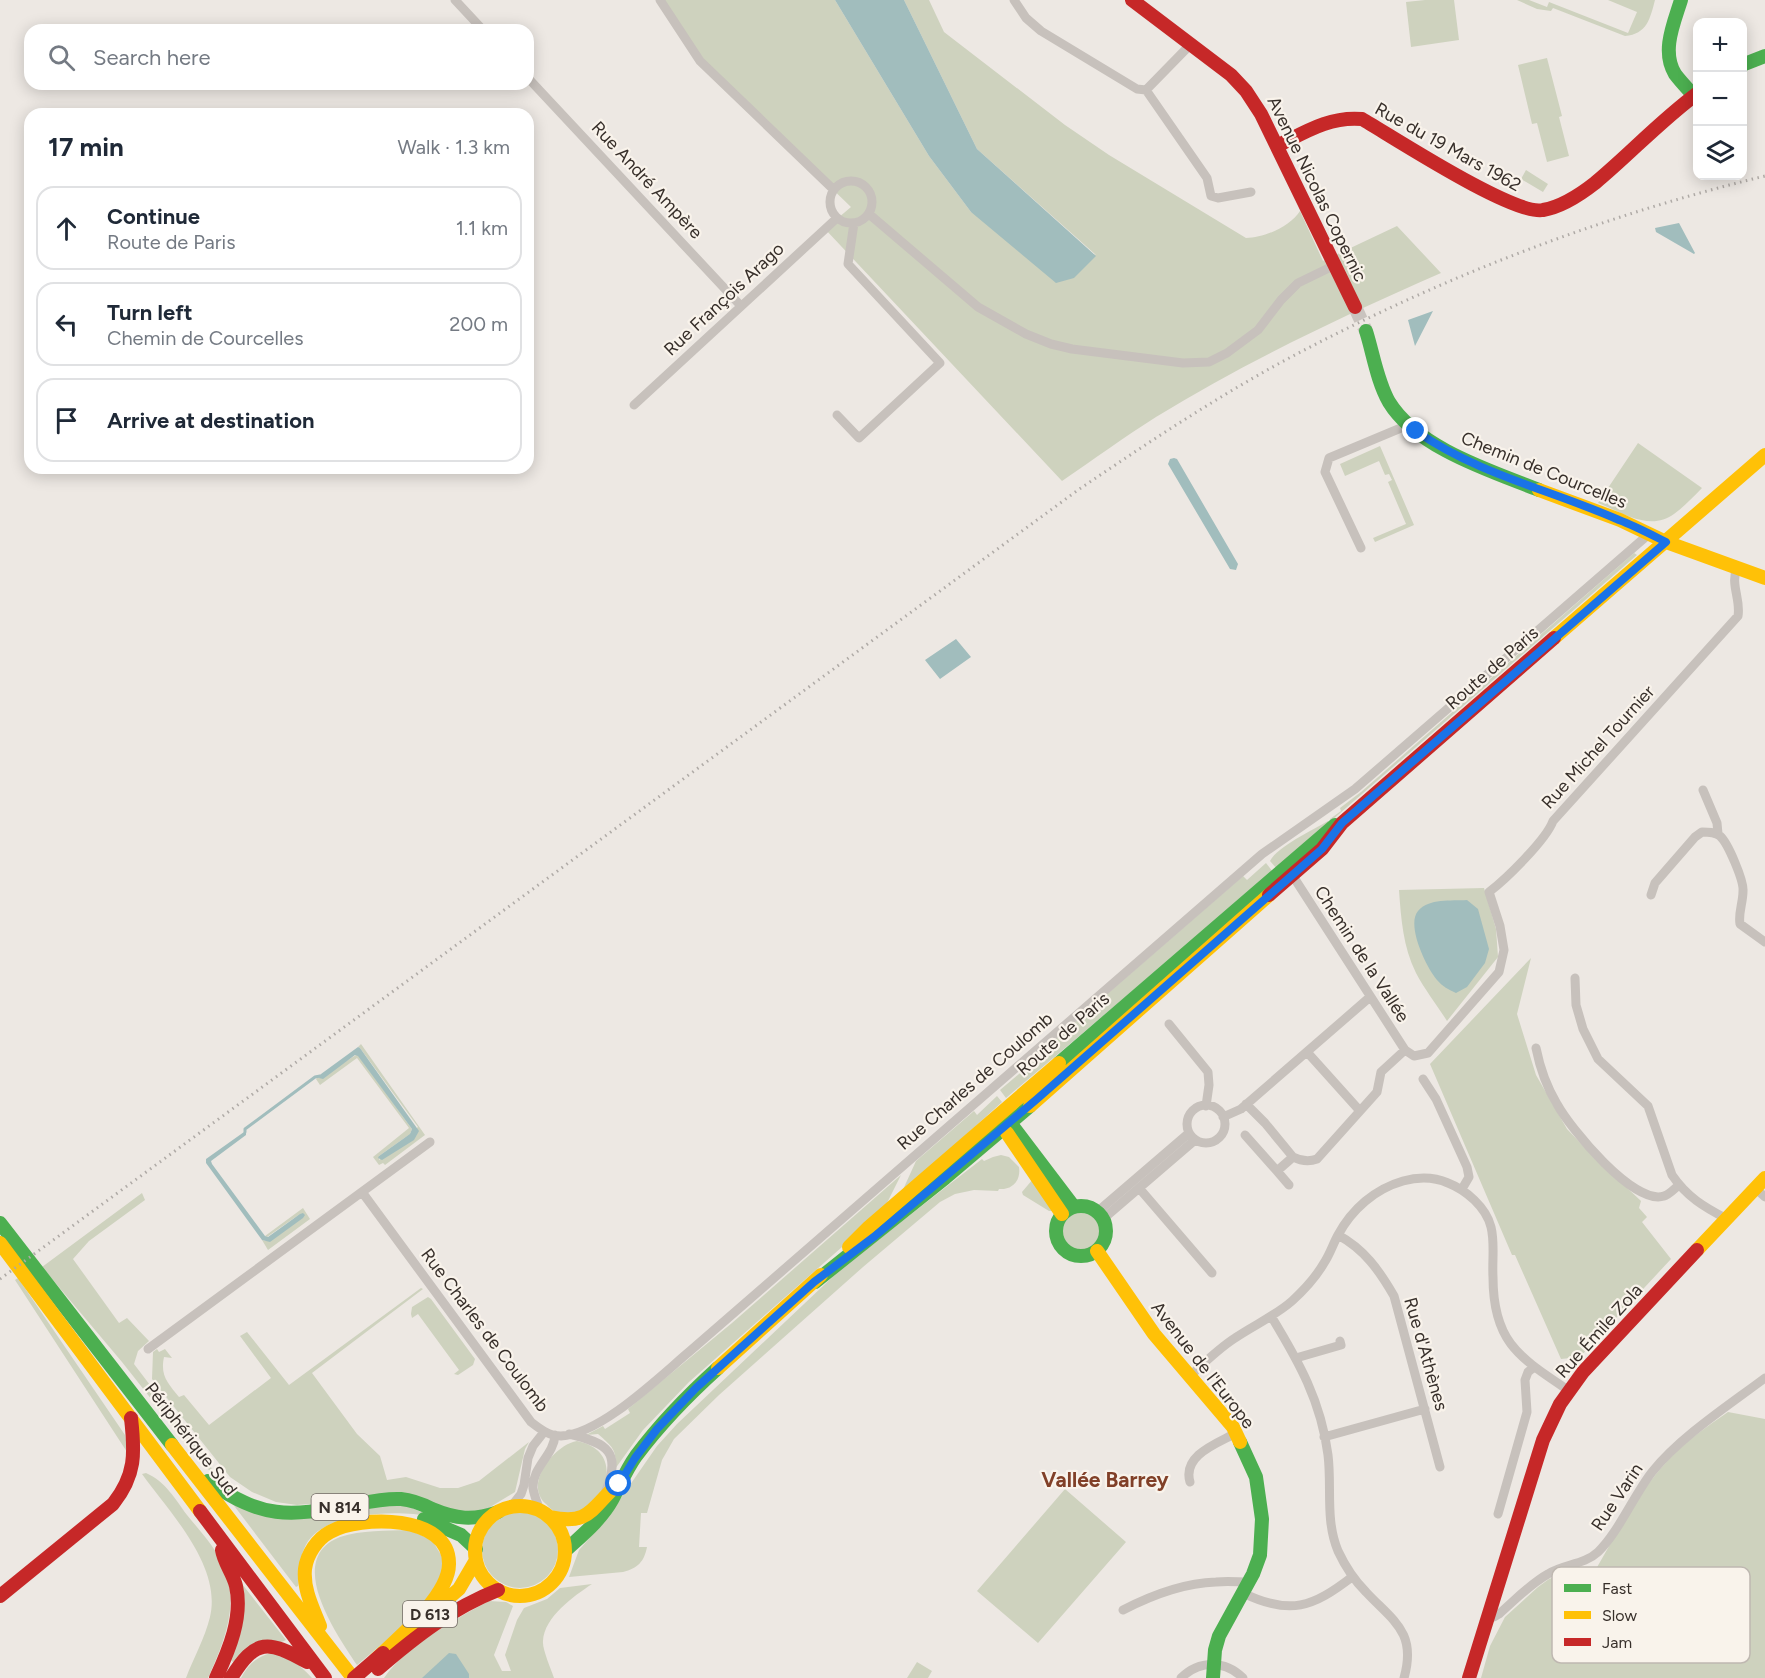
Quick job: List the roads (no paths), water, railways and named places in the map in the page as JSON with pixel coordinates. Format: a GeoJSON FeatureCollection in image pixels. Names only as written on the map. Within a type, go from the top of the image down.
{"type":"FeatureCollection","features":[{"type":"Feature","properties":{"kind":"main road","name":"Avenue Nicolas Copernic"},"geometry":{"type":"LineString","coordinates":[[1132,0],[1231,75],[1246,91],[1261,114],[1355,307]]}},
{"type":"Feature","properties":{"kind":"main road"},"geometry":{"type":"LineString","coordinates":[[1681,0],[1668,47],[1668,57],[1676,74],[1693,91]]}},
{"type":"Feature","properties":{"kind":"main road"},"geometry":{"type":"LineString","coordinates":[[1747,63],[1765,56]]}},
{"type":"Feature","properties":{"kind":"main road","name":"Rue du 19 Mars 1962"},"geometry":{"type":"LineString","coordinates":[[1277,146],[1334,119],[1349,117],[1362,119],[1499,199],[1542,211],[1572,199],[1594,184],[1693,96]]}},
{"type":"Feature","properties":{"kind":"main road","name":"Chemin de Courcelles"},"geometry":{"type":"LineString","coordinates":[[1366,331],[1385,392],[1395,410],[1408,424],[1429,440],[1461,459],[1620,520],[1666,542],[1765,578]]}},
{"type":"Feature","properties":{"kind":"main road","name":"Route de Paris"},"geometry":{"type":"LineString","coordinates":[[1003,1120],[1322,849],[1342,823],[1765,455]]}},
{"type":"Feature","properties":{"kind":"main road","name":"Route de Paris"},"geometry":{"type":"LineString","coordinates":[[566,1551],[591,1527],[611,1502],[635,1458],[657,1429],[696,1388],[814,1282],[875,1236],[1332,825],[1342,823]]}},
{"type":"Feature","properties":{"kind":"main road"},"geometry":{"type":"LineString","coordinates":[[1003,1120],[1068,1211]]}},
{"type":"Feature","properties":{"kind":"main road","name":"Rue Émile Zola"},"geometry":{"type":"LineString","coordinates":[[1469,1678],[1543,1440],[1568,1390],[1727,1219],[1762,1188]]}},
{"type":"Feature","properties":{"kind":"main road"},"geometry":{"type":"LineString","coordinates":[[1084,1206],[1100,1215],[1106,1229],[1105,1239],[1096,1251],[1087,1256],[1077,1256],[1068,1253],[1060,1246],[1056,1238],[1056,1228],[1068,1211],[1084,1206]]}},
{"type":"Feature","properties":{"kind":"main road","name":"Périphérique Sud"},"geometry":{"type":"LineString","coordinates":[[0,1223],[353,1678]]}},
{"type":"Feature","properties":{"kind":"main road","name":"Périphérique Sud"},"geometry":{"type":"LineString","coordinates":[[0,1243],[325,1678]]}},
{"type":"Feature","properties":{"kind":"main road","name":"Avenue de l'Europe"},"geometry":{"type":"LineString","coordinates":[[1096,1251],[1154,1334],[1227,1418],[1256,1477],[1261,1506],[1262,1543],[1257,1565],[1219,1636],[1214,1671]]}},
{"type":"Feature","properties":{"kind":"main road"},"geometry":{"type":"LineString","coordinates":[[0,1596],[113,1504],[124,1491],[135,1456],[131,1418]]}},
{"type":"Feature","properties":{"kind":"main road","name":"N 814"},"geometry":{"type":"LineString","coordinates":[[190,1466],[235,1500],[254,1509],[270,1513],[297,1515],[398,1499],[414,1501],[461,1520],[482,1518],[504,1510]]}},
{"type":"Feature","properties":{"kind":"main road","name":"Route de Paris"},"geometry":{"type":"LineString","coordinates":[[545,1514],[573,1521],[583,1519],[591,1513],[604,1495],[619,1484]]}},
{"type":"Feature","properties":{"kind":"main road"},"geometry":{"type":"LineString","coordinates":[[526,1507],[545,1514],[560,1529],[566,1551],[562,1568],[553,1582],[542,1591],[523,1596],[509,1595],[498,1590],[484,1577],[476,1554],[481,1531],[490,1519],[504,1510],[526,1507]]}},
{"type":"Feature","properties":{"kind":"main road","name":"N 814"},"geometry":{"type":"LineString","coordinates":[[325,1641],[304,1581],[305,1567],[311,1551],[321,1538],[334,1530],[391,1521],[402,1516],[418,1517],[461,1535],[476,1554]]}},
{"type":"Feature","properties":{"kind":"main road","name":"N 814"},"geometry":{"type":"LineString","coordinates":[[378,1663],[435,1599],[446,1582],[449,1565],[446,1549],[435,1535],[416,1525],[398,1524],[391,1521]]}},
{"type":"Feature","properties":{"kind":"main road"},"geometry":{"type":"LineString","coordinates":[[216,1678],[232,1638],[237,1610],[236,1585],[223,1556],[221,1540]]}},
{"type":"Feature","properties":{"kind":"main road","name":"D 613"},"geometry":{"type":"LineString","coordinates":[[367,1678],[378,1663],[459,1589],[476,1554]]}},
{"type":"Feature","properties":{"kind":"main road","name":"D 613"},"geometry":{"type":"LineString","coordinates":[[353,1678],[445,1617],[498,1590]]}},
{"type":"Feature","properties":{"kind":"main road"},"geometry":{"type":"LineString","coordinates":[[231,1678],[244,1659],[252,1651],[262,1646],[289,1650],[315,1666]]}},
{"type":"Feature","properties":{"kind":"street"},"geometry":{"type":"LineString","coordinates":[[455,0],[477,24]]}},
{"type":"Feature","properties":{"kind":"street"},"geometry":{"type":"LineString","coordinates":[[660,0],[700,61],[834,190]]}},
{"type":"Feature","properties":{"kind":"street"},"geometry":{"type":"LineString","coordinates":[[1014,0],[1026,18],[1041,31],[1137,89],[1146,90],[1206,178],[1211,196],[1218,198],[1251,192]]}},
{"type":"Feature","properties":{"kind":"street"},"geometry":{"type":"LineString","coordinates":[[1146,90],[1190,45]]}},
{"type":"Feature","properties":{"kind":"street","name":"Rue André Ampère"},"geometry":{"type":"LineString","coordinates":[[534,84],[741,306]]}},
{"type":"Feature","properties":{"kind":"street"},"geometry":{"type":"LineString","coordinates":[[855,181],[861,183],[872,197],[872,209],[869,214],[854,224],[837,218],[830,205],[834,190],[843,183],[855,181]]}},
{"type":"Feature","properties":{"kind":"street"},"geometry":{"type":"LineString","coordinates":[[869,214],[978,306],[1026,334],[1072,349],[1184,363],[1209,362],[1227,353],[1258,330],[1281,300],[1298,283],[1335,265]]}},
{"type":"Feature","properties":{"kind":"street","name":"Rue François Arago"},"geometry":{"type":"LineString","coordinates":[[634,405],[837,218]]}},
{"type":"Feature","properties":{"kind":"street"},"geometry":{"type":"LineString","coordinates":[[837,415],[859,438],[940,363],[848,264],[854,224]]}},
{"type":"Feature","properties":{"kind":"street"},"geometry":{"type":"LineString","coordinates":[[1361,548],[1325,472],[1329,458],[1408,424]]}},
{"type":"Feature","properties":{"kind":"street","name":"Rue Charles de Coulomb"},"geometry":{"type":"LineString","coordinates":[[362,1192],[527,1417],[544,1432],[555,1435],[569,1434],[603,1419],[636,1396],[672,1366],[1262,854],[1355,789],[1649,534]]}},
{"type":"Feature","properties":{"kind":"street","name":"Rue Michel Tournier"},"geometry":{"type":"LineString","coordinates":[[1405,1050],[1411,1055],[1419,1056],[1428,1053],[1499,972],[1504,950],[1500,926],[1489,892],[1500,884],[1534,847],[1553,821],[1738,616],[1739,609],[1733,579],[1737,567]]}},
{"type":"Feature","properties":{"kind":"street"},"geometry":{"type":"LineString","coordinates":[[1703,790],[1717,823],[1718,834]]}},
{"type":"Feature","properties":{"kind":"street"},"geometry":{"type":"LineString","coordinates":[[1651,895],[1655,883],[1695,837],[1702,832],[1718,834],[1724,840],[1742,878],[1744,890],[1740,924],[1765,942]]}},
{"type":"Feature","properties":{"kind":"street"},"geometry":{"type":"LineString","coordinates":[[1291,875],[1290,869],[1294,859]]}},
{"type":"Feature","properties":{"kind":"street","name":"Chemin de la Vallée"},"geometry":{"type":"LineString","coordinates":[[1291,875],[1405,1050]]}},
{"type":"Feature","properties":{"kind":"street"},"geometry":{"type":"LineString","coordinates":[[1575,978],[1576,1005],[1583,1029],[1598,1059],[1648,1106],[1672,1175],[1679,1185],[1701,1206],[1727,1219]]}},
{"type":"Feature","properties":{"kind":"street"},"geometry":{"type":"LineString","coordinates":[[1223,1117],[1246,1104],[1370,997]]}},
{"type":"Feature","properties":{"kind":"street"},"geometry":{"type":"LineString","coordinates":[[1169,1024],[1208,1072],[1206,1106]]}},
{"type":"Feature","properties":{"kind":"street"},"geometry":{"type":"LineString","coordinates":[[1536,1048],[1547,1086],[1557,1106],[1585,1142],[1622,1180],[1638,1193],[1648,1196],[1664,1196],[1679,1185]]}},
{"type":"Feature","properties":{"kind":"street"},"geometry":{"type":"LineString","coordinates":[[1246,1104],[1265,1122],[1293,1157],[1306,1161],[1317,1159],[1377,1092],[1381,1072],[1405,1050]]}},
{"type":"Feature","properties":{"kind":"street"},"geometry":{"type":"LineString","coordinates":[[1307,1052],[1360,1111]]}},
{"type":"Feature","properties":{"kind":"street"},"geometry":{"type":"LineString","coordinates":[[1423,1079],[1456,1139],[1467,1167],[1469,1177],[1462,1190]]}},
{"type":"Feature","properties":{"kind":"street"},"geometry":{"type":"LineString","coordinates":[[1206,1106],[1216,1109],[1223,1117],[1224,1129],[1218,1139],[1207,1143],[1192,1136],[1188,1120],[1191,1113],[1198,1107],[1206,1106]]}},
{"type":"Feature","properties":{"kind":"street"},"geometry":{"type":"LineString","coordinates":[[1245,1135],[1289,1185]]}},
{"type":"Feature","properties":{"kind":"street"},"geometry":{"type":"LineString","coordinates":[[1100,1215],[1139,1188],[1192,1136]]}},
{"type":"Feature","properties":{"kind":"street"},"geometry":{"type":"LineString","coordinates":[[1100,1215],[1192,1136]]}},
{"type":"Feature","properties":{"kind":"street"},"geometry":{"type":"LineString","coordinates":[[148,1349],[430,1142]]}},
{"type":"Feature","properties":{"kind":"street"},"geometry":{"type":"LineString","coordinates":[[1277,1171],[1293,1157]]}},
{"type":"Feature","properties":{"kind":"street"},"geometry":{"type":"LineString","coordinates":[[1190,1376],[1232,1340],[1291,1302],[1323,1265],[1338,1235],[1361,1205],[1382,1190],[1399,1182],[1410,1179],[1432,1179],[1462,1190],[1482,1210],[1491,1227],[1494,1295],[1497,1315],[1505,1337],[1517,1353],[1568,1390]]}},
{"type":"Feature","properties":{"kind":"street"},"geometry":{"type":"LineString","coordinates":[[1139,1188],[1212,1273]]}},
{"type":"Feature","properties":{"kind":"street","name":"Rue d'Athènes"},"geometry":{"type":"LineString","coordinates":[[1338,1235],[1366,1255],[1394,1296],[1440,1467]]}},
{"type":"Feature","properties":{"kind":"street"},"geometry":{"type":"LineString","coordinates":[[1271,1316],[1296,1358],[1314,1395],[1329,1465],[1329,1504],[1337,1547],[1352,1577],[1393,1618],[1403,1634],[1407,1651],[1404,1678]]}},
{"type":"Feature","properties":{"kind":"street"},"geometry":{"type":"LineString","coordinates":[[1296,1358],[1341,1345],[1340,1341]]}},
{"type":"Feature","properties":{"kind":"street"},"geometry":{"type":"LineString","coordinates":[[1498,1514],[1527,1412],[1524,1380],[1534,1367]]}},
{"type":"Feature","properties":{"kind":"street","name":"Rue Varin"},"geometry":{"type":"LineString","coordinates":[[1566,1567],[1585,1561],[1597,1552],[1653,1471],[1665,1458],[1765,1378]]}},
{"type":"Feature","properties":{"kind":"street"},"geometry":{"type":"LineString","coordinates":[[1324,1437],[1425,1410]]}},
{"type":"Feature","properties":{"kind":"street"},"geometry":{"type":"LineString","coordinates":[[504,1510],[520,1494],[524,1485],[528,1458],[533,1446],[544,1432]]}},
{"type":"Feature","properties":{"kind":"street"},"geometry":{"type":"LineString","coordinates":[[1190,1482],[1188,1475],[1194,1458],[1236,1433]]}},
{"type":"Feature","properties":{"kind":"street"},"geometry":{"type":"LineString","coordinates":[[569,1434],[596,1442],[609,1452],[613,1473],[604,1495]]}},
{"type":"Feature","properties":{"kind":"street"},"geometry":{"type":"LineString","coordinates":[[545,1514],[533,1490],[534,1481],[552,1447],[555,1435]]}},
{"type":"Feature","properties":{"kind":"street","name":"Rue Varin"},"geometry":{"type":"LineString","coordinates":[[1488,1616],[1494,1617],[1499,1614],[1529,1587],[1552,1572]]}},
{"type":"Feature","properties":{"kind":"street"},"geometry":{"type":"LineString","coordinates":[[1123,1610],[1150,1597],[1183,1587],[1216,1582],[1246,1588],[1272,1604],[1302,1605],[1323,1598],[1352,1577]]}},
{"type":"Feature","properties":{"kind":"street"},"geometry":{"type":"LineString","coordinates":[[1181,1678],[1196,1667],[1214,1671],[1227,1667],[1243,1678]]}},
{"type":"Feature","properties":{"kind":"water"},"geometry":{"type":"Polygon","coordinates":[[[835,0],[904,0],[977,149],[1096,256],[1074,278],[1056,283],[971,212],[929,156],[835,0]]]}},
{"type":"Feature","properties":{"kind":"water"},"geometry":{"type":"Polygon","coordinates":[[[1679,223],[1694,254],[1656,232],[1655,228],[1679,223]]]}},
{"type":"Feature","properties":{"kind":"water"},"geometry":{"type":"Polygon","coordinates":[[[1433,311],[1415,346],[1408,320],[1433,311]]]}},
{"type":"Feature","properties":{"kind":"water"},"geometry":{"type":"Polygon","coordinates":[[[1170,459],[1177,459],[1238,564],[1236,570],[1230,569],[1168,464],[1170,459]]]}},
{"type":"Feature","properties":{"kind":"water"},"geometry":{"type":"Polygon","coordinates":[[[956,639],[971,657],[940,679],[925,660],[956,639]]]}},
{"type":"Feature","properties":{"kind":"water"},"geometry":{"type":"Polygon","coordinates":[[[1467,900],[1478,909],[1489,949],[1485,963],[1467,987],[1456,993],[1439,982],[1428,966],[1416,936],[1415,917],[1418,911],[1428,904],[1467,900]]]}},
{"type":"Feature","properties":{"kind":"water"},"geometry":{"type":"Polygon","coordinates":[[[358,1047],[419,1131],[414,1140],[382,1160],[378,1158],[379,1156],[410,1134],[412,1129],[358,1056],[355,1055],[323,1079],[319,1078],[321,1074],[358,1047]]]}},
{"type":"Feature","properties":{"kind":"water"},"geometry":{"type":"Polygon","coordinates":[[[244,1132],[246,1135],[211,1161],[212,1164],[265,1236],[268,1237],[300,1214],[305,1215],[270,1242],[262,1240],[206,1163],[206,1159],[244,1132]]]}},
{"type":"Feature","properties":{"kind":"water"},"geometry":{"type":"Polygon","coordinates":[[[449,1653],[456,1654],[469,1674],[469,1678],[422,1678],[449,1653]]]}},
{"type":"Feature","properties":{"kind":"waterway"},"geometry":{"type":"LineString","coordinates":[[245,1132],[245,1129],[315,1077],[320,1076]]}},
{"type":"Feature","properties":{"kind":"tunnel"},"geometry":{"type":"LineString","coordinates":[[1355,307],[1366,331]]}},
{"type":"Feature","properties":{"kind":"railway"},"geometry":{"type":"LineString","coordinates":[[0,1279],[1078,490],[1202,409],[1278,364],[1336,334],[1455,279],[1516,254],[1639,211],[1765,176]]}},
{"type":"Feature","properties":{"kind":"district","name":"Vallée Barrey"},"geometry":{"type":"Point","coordinates":[1105,1479]}}]}
